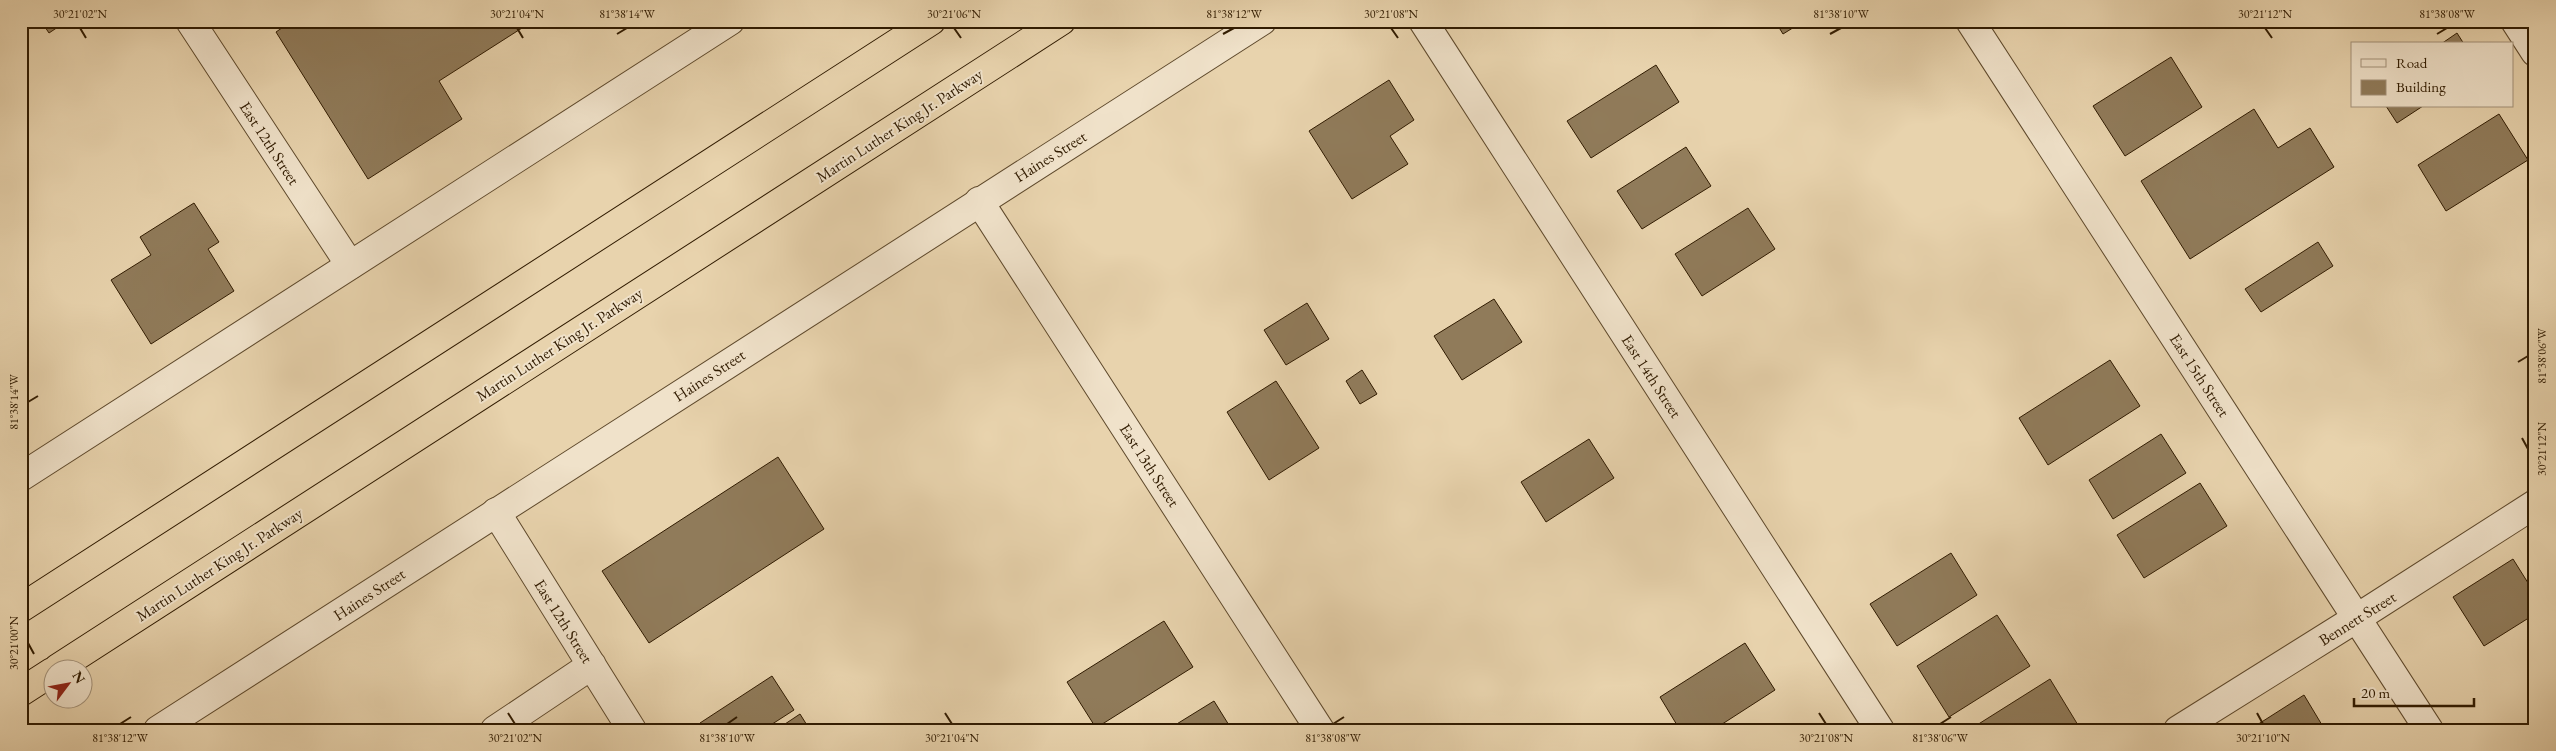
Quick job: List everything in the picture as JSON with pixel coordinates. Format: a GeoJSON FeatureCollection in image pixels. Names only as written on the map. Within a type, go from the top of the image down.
{"type":"FeatureCollection","features":[{"type":"Feature","properties":{"kind":"highway"},"geometry":{"type":"LineString","coordinates":[[21,608],[931,21]]}},
{"type":"Feature","properties":{"kind":"highway","name":"Martin Luther King Jr. Parkway"},"geometry":{"type":"LineString","coordinates":[[74,658],[1061,21]]}},
{"type":"Feature","properties":{"kind":"street","name":"East 12th Street"},"geometry":{"type":"LineString","coordinates":[[190,21],[350,265]]}},
{"type":"Feature","properties":{"kind":"street"},"geometry":{"type":"LineString","coordinates":[[21,477],[730,21]]}},
{"type":"Feature","properties":{"kind":"street","name":"Haines Street"},"geometry":{"type":"LineString","coordinates":[[158,730],[1262,21]]}},
{"type":"Feature","properties":{"kind":"street","name":"East 14th Street"},"geometry":{"type":"LineString","coordinates":[[1423,21],[1880,730]]}},
{"type":"Feature","properties":{"kind":"street","name":"East 15th Street"},"geometry":{"type":"LineString","coordinates":[[1970,21],[2429,730]]}},
{"type":"Feature","properties":{"kind":"street"},"geometry":{"type":"LineString","coordinates":[[2515,21],[2535,52]]}},
{"type":"Feature","properties":{"kind":"street","name":"East 13th Street"},"geometry":{"type":"LineString","coordinates":[[979,201],[1320,730]]}},
{"type":"Feature","properties":{"kind":"street","name":"Bennett Street"},"geometry":{"type":"LineString","coordinates":[[2178,730],[2535,504]]}},
{"type":"Feature","properties":{"kind":"street","name":"East 12th Street"},"geometry":{"type":"LineString","coordinates":[[496,512],[632,730]]}},
{"type":"Feature","properties":{"kind":"street"},"geometry":{"type":"LineString","coordinates":[[495,730],[592,665]]}},
{"type":"Feature","properties":{"kind":"building"},"geometry":{"type":"Polygon","coordinates":[[[41,21],[67,21],[49,33],[41,21]]]}},
{"type":"Feature","properties":{"kind":"building"},"geometry":{"type":"Polygon","coordinates":[[[292,21],[533,21],[439,81],[462,119],[368,179],[276,32],[292,21]]]}},
{"type":"Feature","properties":{"kind":"building"},"geometry":{"type":"Polygon","coordinates":[[[1775,21],[1804,21],[1783,34],[1775,21]]]}},
{"type":"Feature","properties":{"kind":"building"},"geometry":{"type":"Polygon","coordinates":[[[2457,33],[2463,42],[2444,42],[2457,33]]]}},
{"type":"Feature","properties":{"kind":"building"},"geometry":{"type":"Polygon","coordinates":[[[2171,57],[2202,107],[2125,156],[2093,106],[2171,57]]]}},
{"type":"Feature","properties":{"kind":"building"},"geometry":{"type":"Polygon","coordinates":[[[1656,65],[1679,102],[1591,158],[1567,121],[1656,65]]]}},
{"type":"Feature","properties":{"kind":"building"},"geometry":{"type":"Polygon","coordinates":[[[1389,80],[1414,120],[1390,136],[1408,164],[1352,199],[1309,131],[1389,80]]]}},
{"type":"Feature","properties":{"kind":"building"},"geometry":{"type":"Polygon","coordinates":[[[2387,108],[2420,108],[2397,123],[2387,108]]]}},
{"type":"Feature","properties":{"kind":"building"},"geometry":{"type":"Polygon","coordinates":[[[2254,109],[2278,148],[2310,128],[2334,167],[2190,259],[2141,181],[2254,109]]]}},
{"type":"Feature","properties":{"kind":"building"},"geometry":{"type":"Polygon","coordinates":[[[2499,114],[2528,160],[2446,211],[2418,165],[2499,114]]]}},
{"type":"Feature","properties":{"kind":"building"},"geometry":{"type":"Polygon","coordinates":[[[1686,147],[1711,186],[1642,229],[1617,191],[1686,147]]]}},
{"type":"Feature","properties":{"kind":"building"},"geometry":{"type":"Polygon","coordinates":[[[194,203],[219,242],[208,249],[234,291],[151,344],[111,280],[151,255],[140,237],[194,203]]]}},
{"type":"Feature","properties":{"kind":"building"},"geometry":{"type":"Polygon","coordinates":[[[1748,208],[1775,249],[1702,296],[1675,254],[1748,208]]]}},
{"type":"Feature","properties":{"kind":"building"},"geometry":{"type":"Polygon","coordinates":[[[2318,242],[2333,266],[2261,312],[2245,289],[2318,242]]]}},
{"type":"Feature","properties":{"kind":"building"},"geometry":{"type":"Polygon","coordinates":[[[1494,299],[1522,342],[1462,380],[1434,336],[1494,299]]]}},
{"type":"Feature","properties":{"kind":"building"},"geometry":{"type":"Polygon","coordinates":[[[1307,303],[1329,339],[1286,365],[1264,330],[1307,303]]]}},
{"type":"Feature","properties":{"kind":"building"},"geometry":{"type":"Polygon","coordinates":[[[2110,360],[2140,406],[2048,465],[2019,418],[2110,360]]]}},
{"type":"Feature","properties":{"kind":"building"},"geometry":{"type":"Polygon","coordinates":[[[1362,370],[1377,394],[1360,404],[1346,381],[1362,370]]]}},
{"type":"Feature","properties":{"kind":"building"},"geometry":{"type":"Polygon","coordinates":[[[1276,381],[1319,448],[1269,480],[1227,412],[1276,381]]]}},
{"type":"Feature","properties":{"kind":"building"},"geometry":{"type":"Polygon","coordinates":[[[2161,434],[2186,473],[2113,519],[2089,480],[2161,434]]]}},
{"type":"Feature","properties":{"kind":"building"},"geometry":{"type":"Polygon","coordinates":[[[1589,439],[1614,478],[1546,522],[1521,482],[1589,439]]]}},
{"type":"Feature","properties":{"kind":"building"},"geometry":{"type":"Polygon","coordinates":[[[778,457],[824,529],[649,643],[602,571],[778,457]]]}},
{"type":"Feature","properties":{"kind":"building"},"geometry":{"type":"Polygon","coordinates":[[[2200,483],[2227,526],[2144,578],[2117,535],[2200,483]]]}},
{"type":"Feature","properties":{"kind":"building"},"geometry":{"type":"Polygon","coordinates":[[[1951,553],[1977,595],[1897,646],[1870,604],[1951,553]]]}},
{"type":"Feature","properties":{"kind":"building"},"geometry":{"type":"Polygon","coordinates":[[[2513,559],[2535,594],[2535,614],[2484,646],[2453,597],[2513,559]]]}},
{"type":"Feature","properties":{"kind":"building"},"geometry":{"type":"Polygon","coordinates":[[[1997,615],[2030,666],[1949,717],[1917,666],[1997,615]]]}},
{"type":"Feature","properties":{"kind":"building"},"geometry":{"type":"Polygon","coordinates":[[[1164,621],[1193,667],[1096,728],[1067,682],[1164,621]]]}},
{"type":"Feature","properties":{"kind":"building"},"geometry":{"type":"Polygon","coordinates":[[[1745,643],[1775,690],[1713,730],[1680,730],[1660,697],[1745,643]]]}},
{"type":"Feature","properties":{"kind":"building"},"geometry":{"type":"Polygon","coordinates":[[[772,676],[794,710],[763,730],[705,730],[700,723],[772,676]]]}},
{"type":"Feature","properties":{"kind":"building"},"geometry":{"type":"Polygon","coordinates":[[[2050,679],[2081,730],[1969,730],[2050,679]]]}},
{"type":"Feature","properties":{"kind":"building"},"geometry":{"type":"Polygon","coordinates":[[[2304,695],[2325,730],[2249,730],[2304,695]]]}},
{"type":"Feature","properties":{"kind":"building"},"geometry":{"type":"Polygon","coordinates":[[[1214,701],[1232,730],[1167,730],[1214,701]]]}},
{"type":"Feature","properties":{"kind":"building"},"geometry":{"type":"Polygon","coordinates":[[[800,714],[810,730],[776,730],[800,714]]]}}]}
